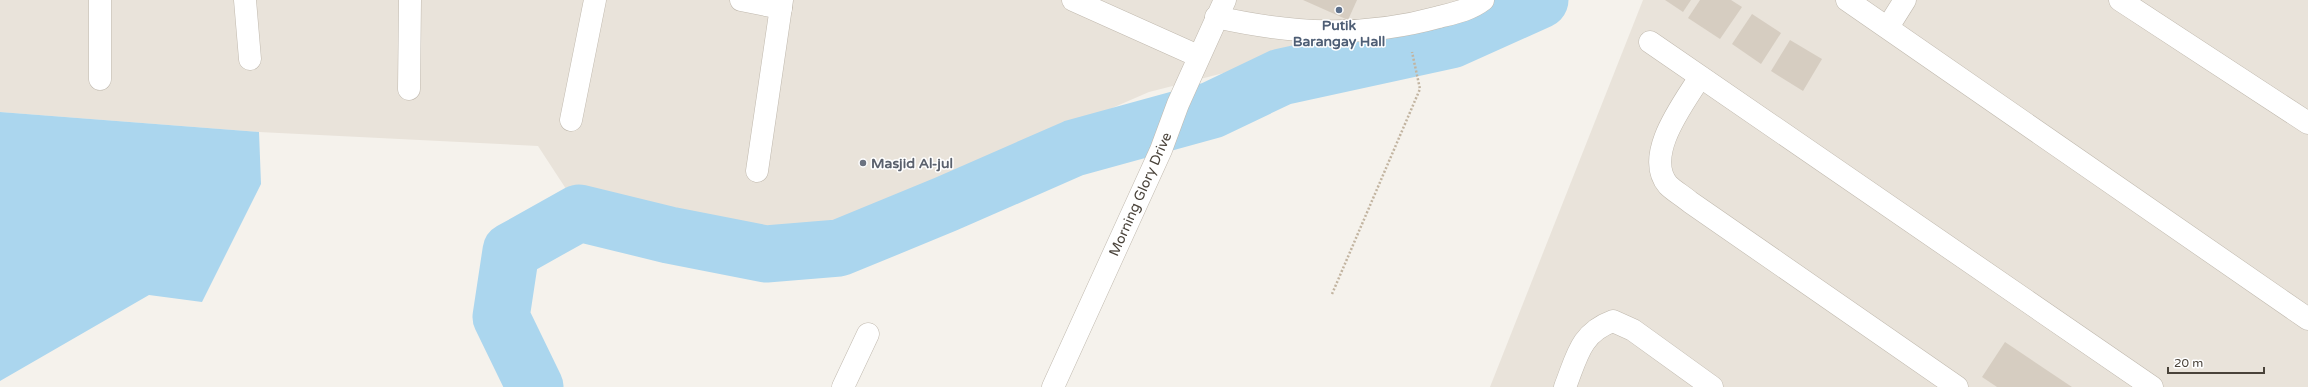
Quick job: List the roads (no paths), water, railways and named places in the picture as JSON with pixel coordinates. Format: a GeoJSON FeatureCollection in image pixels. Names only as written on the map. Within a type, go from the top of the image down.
{"type":"FeatureCollection","features":[{"type":"Feature","properties":{"kind":"street"},"geometry":{"type":"LineString","coordinates":[[100,0],[100,79]]}},
{"type":"Feature","properties":{"kind":"street"},"geometry":{"type":"LineString","coordinates":[[245,0],[250,59]]}},
{"type":"Feature","properties":{"kind":"street"},"geometry":{"type":"LineString","coordinates":[[409,89],[410,0]]}},
{"type":"Feature","properties":{"kind":"street"},"geometry":{"type":"LineString","coordinates":[[571,120],[595,0]]}},
{"type":"Feature","properties":{"kind":"street"},"geometry":{"type":"LineString","coordinates":[[741,0],[782,4],[757,171]]}},
{"type":"Feature","properties":{"kind":"street"},"geometry":{"type":"LineString","coordinates":[[1072,0],[1198,56]]}},
{"type":"Feature","properties":{"kind":"street"},"geometry":{"type":"LineString","coordinates":[[1221,8],[1247,24],[1332,33],[1407,26],[1472,8],[1483,0]]}},
{"type":"Feature","properties":{"kind":"street"},"geometry":{"type":"LineString","coordinates":[[1847,0],[2308,319]]}},
{"type":"Feature","properties":{"kind":"street"},"geometry":{"type":"LineString","coordinates":[[1888,27],[1905,0]]}},
{"type":"Feature","properties":{"kind":"street"},"geometry":{"type":"LineString","coordinates":[[2120,0],[2308,123]]}},
{"type":"Feature","properties":{"kind":"street","name":"Morning Glory Drive"},"geometry":{"type":"LineString","coordinates":[[1053,387],[1160,150],[1198,56],[1221,8]]}},
{"type":"Feature","properties":{"kind":"street"},"geometry":{"type":"LineString","coordinates":[[1650,42],[2152,387]]}},
{"type":"Feature","properties":{"kind":"street"},"geometry":{"type":"LineString","coordinates":[[1700,77],[1662,146],[1658,163],[1668,184],[1697,206],[1957,387]]}},
{"type":"Feature","properties":{"kind":"street"},"geometry":{"type":"LineString","coordinates":[[1565,387],[1582,344],[1598,326],[1613,321],[1633,330],[1712,387]]}},
{"type":"Feature","properties":{"kind":"street"},"geometry":{"type":"LineString","coordinates":[[843,387],[868,334]]}},
{"type":"Feature","properties":{"kind":"water"},"geometry":{"type":"Polygon","coordinates":[[[0,112],[259,132],[261,184],[202,302],[149,295],[0,381],[0,112]]]}},
{"type":"Feature","properties":{"kind":"waterway"},"geometry":{"type":"LineString","coordinates":[[535,387],[501,317],[511,251],[579,213],[669,235],[766,254],[839,248],[946,204],[1074,148],[1212,110],[1281,77],[1451,40],[1540,0]]}},
{"type":"Feature","properties":{"kind":"place","name":"Putik Barangay Hall"},"geometry":{"type":"Point","coordinates":[1339,10]}},
{"type":"Feature","properties":{"kind":"place","name":"Masjid Al-jul"},"geometry":{"type":"Point","coordinates":[863,163]}}]}
